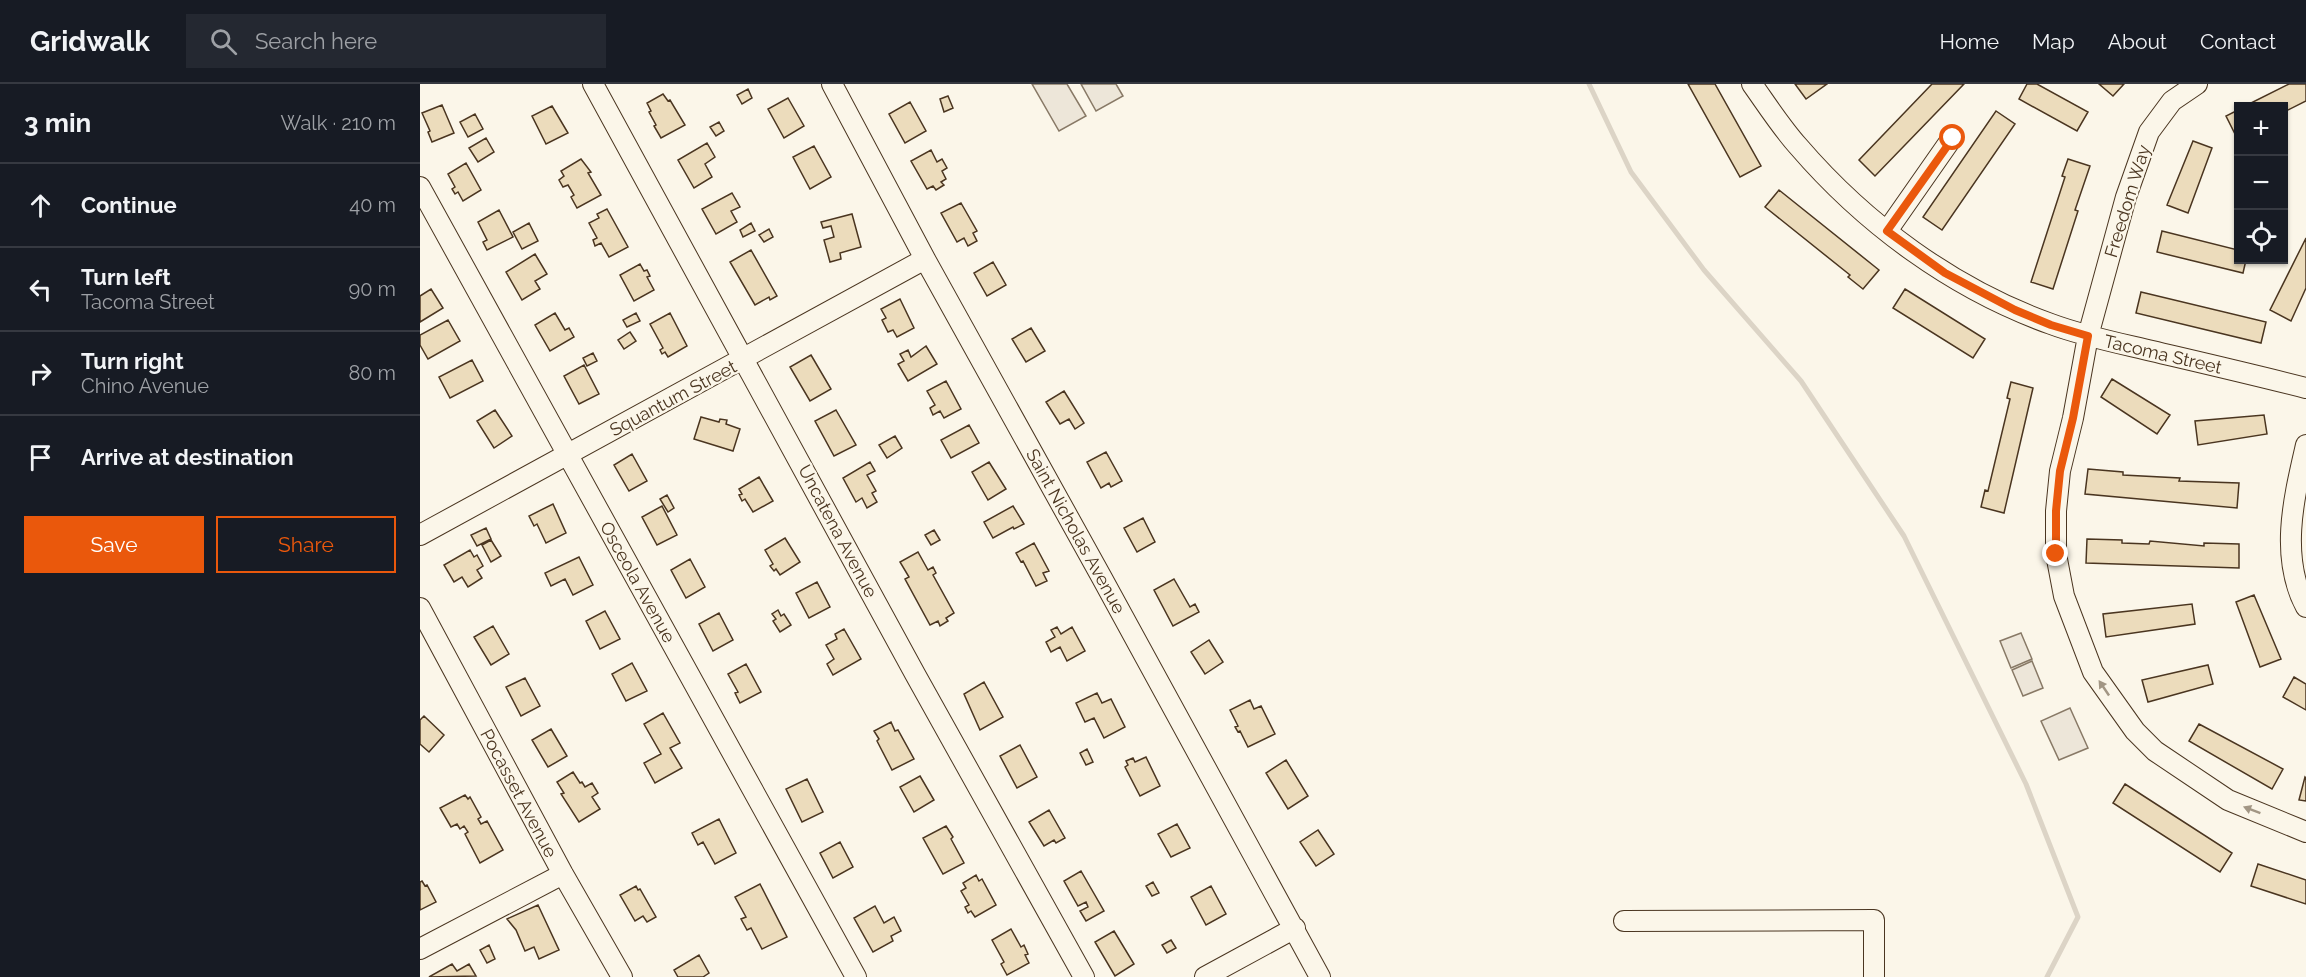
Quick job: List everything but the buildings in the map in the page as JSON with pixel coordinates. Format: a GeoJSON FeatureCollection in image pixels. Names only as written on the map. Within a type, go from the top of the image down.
{"type":"FeatureCollection","features":[{"type":"Feature","properties":{"kind":"street","name":"Uncatena Avenue"},"geometry":{"type":"LineString","coordinates":[[593,84],[915,674],[1084,977]]}},
{"type":"Feature","properties":{"kind":"street","name":"Saint Nicholas Avenue"},"geometry":{"type":"LineString","coordinates":[[832,84],[925,259],[1320,977]]}},
{"type":"Feature","properties":{"kind":"street","name":"Freedom Way"},"geometry":{"type":"LineString","coordinates":[[2197,84],[2172,101],[2149,132],[2126,197],[2088,336],[2073,418],[2060,471],[2056,511],[2056,554],[2064,596],[2093,672],[2128,722],[2155,751],[2228,801],[2306,832]]}},
{"type":"Feature","properties":{"kind":"street","name":"Tacoma Street"},"geometry":{"type":"LineString","coordinates":[[1754,85],[1797,145],[1844,195],[1887,231],[1945,273],[2015,310],[2051,325],[2088,336],[2306,388]]}},
{"type":"Feature","properties":{"kind":"street"},"geometry":{"type":"LineString","coordinates":[[1887,231],[1953,138]]}},
{"type":"Feature","properties":{"kind":"street","name":"Osceola Avenue"},"geometry":{"type":"LineString","coordinates":[[420,187],[856,977]]}},
{"type":"Feature","properties":{"kind":"street","name":"Squantum Street"},"geometry":{"type":"LineString","coordinates":[[420,535],[925,259]]}},
{"type":"Feature","properties":{"kind":"street"},"geometry":{"type":"LineString","coordinates":[[2306,445],[2292,514],[2291,553],[2297,582],[2306,607]]}},
{"type":"Feature","properties":{"kind":"street","name":"Pocasset Avenue"},"geometry":{"type":"LineString","coordinates":[[420,608],[562,874],[622,977]]}},
{"type":"Feature","properties":{"kind":"street"},"geometry":{"type":"LineString","coordinates":[[420,948],[562,874]]}},
{"type":"Feature","properties":{"kind":"street"},"geometry":{"type":"LineString","coordinates":[[1623,921],[1874,920],[1874,977]]}},
{"type":"Feature","properties":{"kind":"street"},"geometry":{"type":"LineString","coordinates":[[1205,977],[1294,928]]}},
{"type":"Feature","properties":{"kind":"shaded area"},"geometry":{"type":"Polygon","coordinates":[[[1032,84],[1067,84],[1086,116],[1059,131],[1032,84]]]}},
{"type":"Feature","properties":{"kind":"shaded area"},"geometry":{"type":"Polygon","coordinates":[[[1081,84],[1116,84],[1123,96],[1096,111],[1081,84]]]}},
{"type":"Feature","properties":{"kind":"shaded area"},"geometry":{"type":"Polygon","coordinates":[[[2021,633],[2032,659],[2011,668],[2000,641],[2021,633]]]}},
{"type":"Feature","properties":{"kind":"shaded area"},"geometry":{"type":"Polygon","coordinates":[[[2032,661],[2043,688],[2023,696],[2012,670],[2032,661]]]}},
{"type":"Feature","properties":{"kind":"shaded area"},"geometry":{"type":"Polygon","coordinates":[[[2070,708],[2088,748],[2059,760],[2041,721],[2070,708]]]}},
{"type":"Feature","properties":{"kind":"waterway"},"geometry":{"type":"LineString","coordinates":[[1589,84],[1631,172],[1704,270],[1801,381],[1904,536],[2026,784],[2078,917],[2047,977]]}},
{"type":"Feature","properties":{"kind":"route"},"geometry":{"type":"LineString","coordinates":[[1953,138],[1887,231],[1945,273],[2015,310],[2051,325],[2088,336],[2073,418],[2060,471],[2056,511],[2056,554]]}}]}
